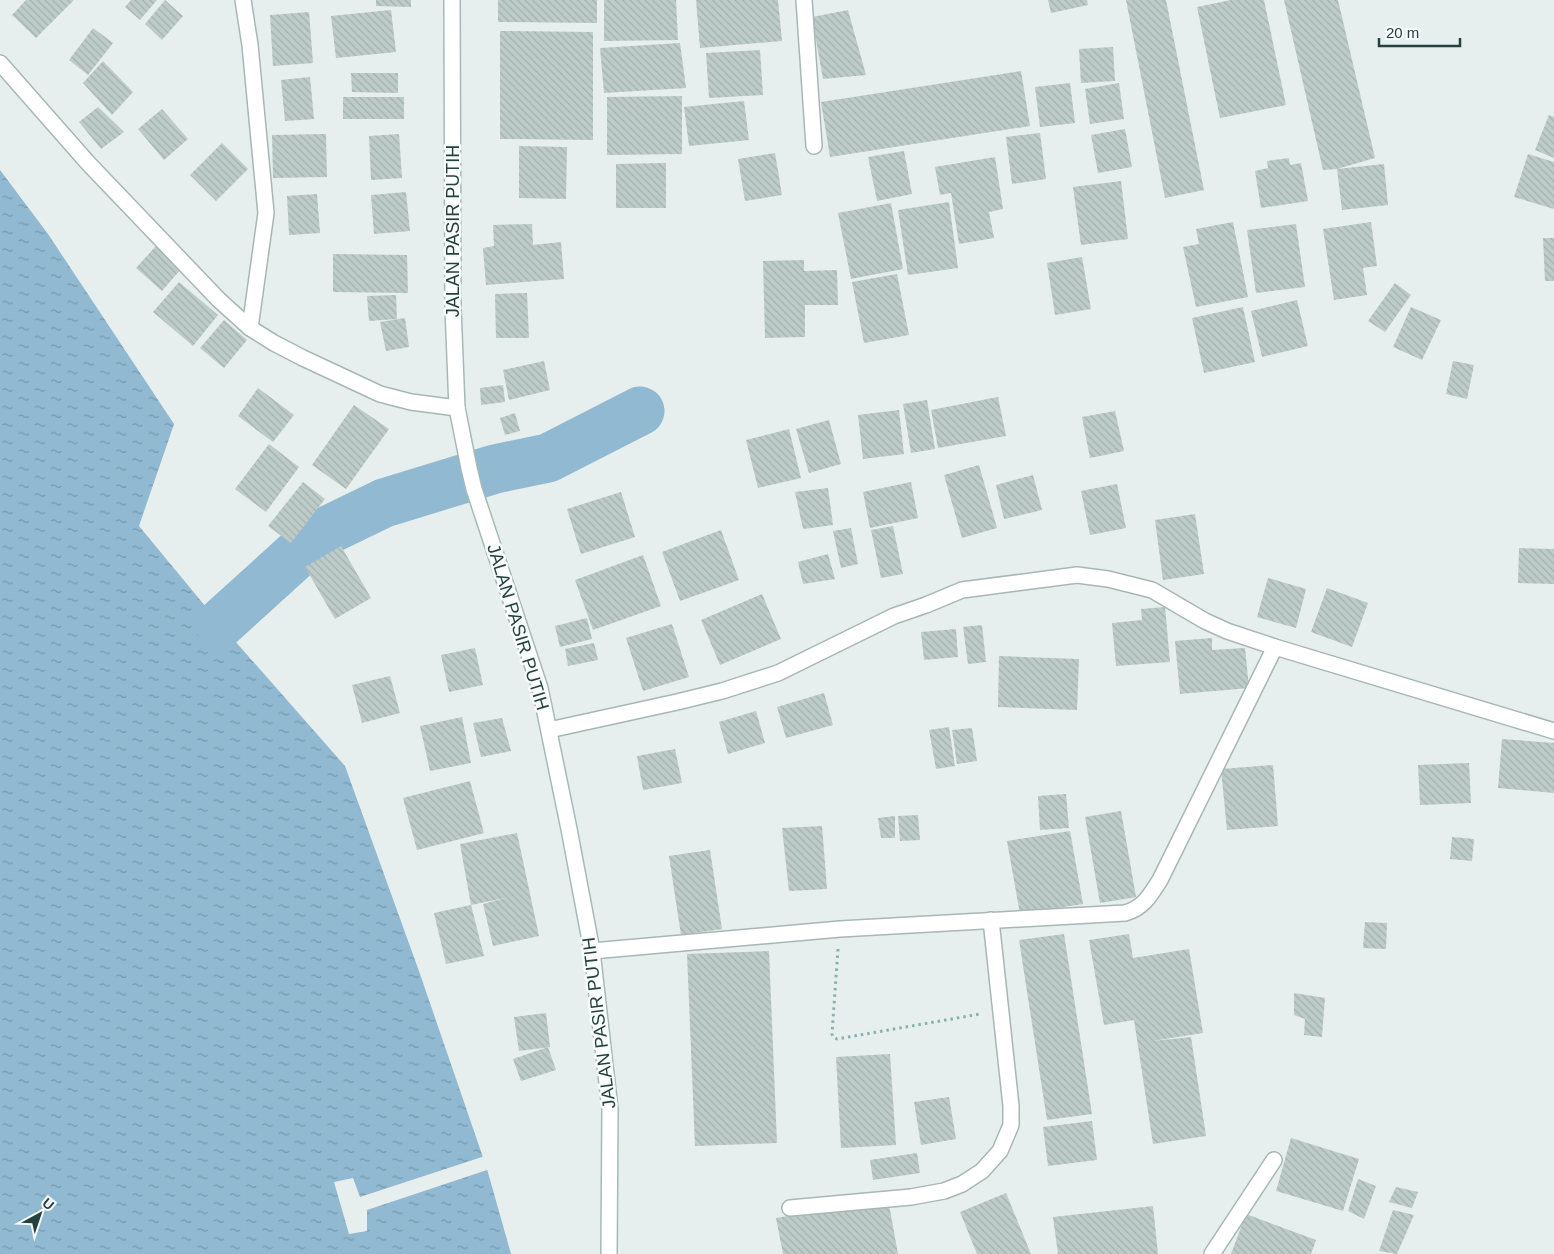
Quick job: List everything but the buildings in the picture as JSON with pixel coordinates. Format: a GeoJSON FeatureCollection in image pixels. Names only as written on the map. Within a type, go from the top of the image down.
{"type":"FeatureCollection","features":[{"type":"Feature","properties":{"kind":"street"},"geometry":{"type":"LineString","coordinates":[[243,0],[250,45],[266,213],[250,328]]}},
{"type":"Feature","properties":{"kind":"street","name":"JALAN PASIR PUTIH"},"geometry":{"type":"LineString","coordinates":[[452,0],[453,308],[457,408],[474,489],[540,688],[592,951],[610,1109],[608,1254]]}},
{"type":"Feature","properties":{"kind":"street"},"geometry":{"type":"LineString","coordinates":[[804,0],[814,146]]}},
{"type":"Feature","properties":{"kind":"street"},"geometry":{"type":"LineString","coordinates":[[0,63],[88,163],[219,300],[250,328],[289,350],[380,394],[411,402],[457,408]]}},
{"type":"Feature","properties":{"kind":"street"},"geometry":{"type":"LineString","coordinates":[[549,730],[678,702],[722,691],[778,673],[894,616],[962,590],[1077,575],[1108,579],[1152,590],[1227,631],[1554,731]]}},
{"type":"Feature","properties":{"kind":"street"},"geometry":{"type":"LineString","coordinates":[[592,951],[840,929],[1125,913],[1136,910],[1145,902],[1160,880],[1275,647]]}},
{"type":"Feature","properties":{"kind":"street"},"geometry":{"type":"LineString","coordinates":[[790,1208],[911,1197],[944,1191],[962,1184],[982,1171],[1000,1151],[1011,1125],[1011,1106],[990,920]]}},
{"type":"Feature","properties":{"kind":"street"},"geometry":{"type":"LineString","coordinates":[[1212,1254],[1274,1160]]}},
{"type":"Feature","properties":{"kind":"path"},"geometry":{"type":"LineString","coordinates":[[840,929],[832,1034],[837,1040],[1001,1009]]}},
{"type":"Feature","properties":{"kind":"water"},"geometry":{"type":"Polygon","coordinates":[[[0,170],[48,234],[174,424],[139,526],[220,624],[345,766],[420,974],[487,1169],[511,1254],[0,1254],[0,170]]]}},
{"type":"Feature","properties":{"kind":"pier"},"geometry":{"type":"Polygon","coordinates":[[[485,1156],[490,1169],[367,1210],[367,1231],[349,1234],[334,1182],[353,1178],[360,1197],[485,1156]]]}},
{"type":"Feature","properties":{"kind":"waterway"},"geometry":{"type":"LineString","coordinates":[[220,624],[318,535],[384,503],[495,469],[548,458],[640,411]]}}]}
